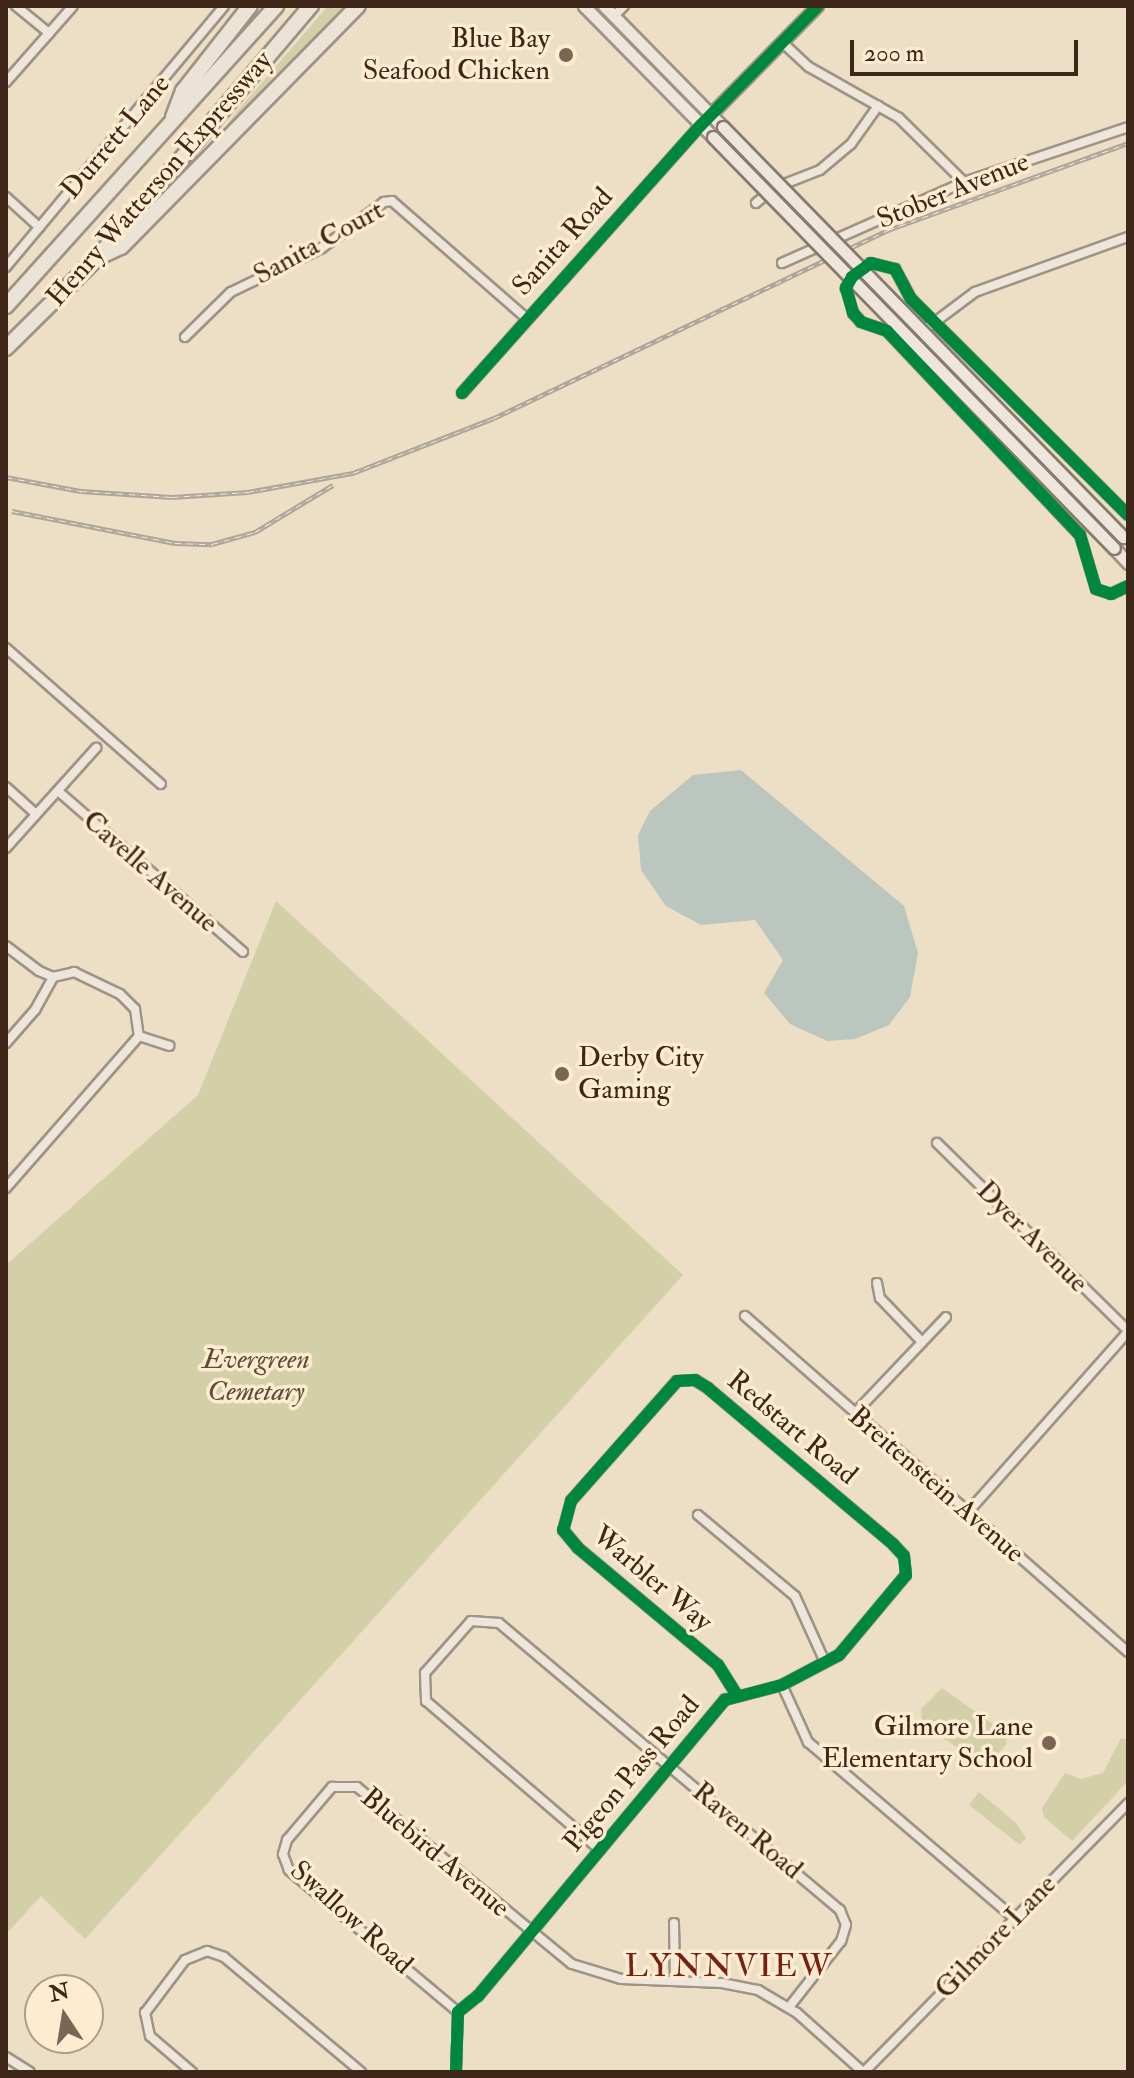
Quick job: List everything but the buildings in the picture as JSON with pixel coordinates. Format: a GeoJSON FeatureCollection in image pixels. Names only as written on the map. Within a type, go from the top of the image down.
{"type":"FeatureCollection","features":[{"type":"Feature","properties":{"kind":"highway"},"geometry":{"type":"LineString","coordinates":[[171,122],[183,91],[250,6]]}},
{"type":"Feature","properties":{"kind":"highway","name":"Henry Watterson Expressway"},"geometry":{"type":"LineString","coordinates":[[6,306],[276,6]]}},
{"type":"Feature","properties":{"kind":"highway","name":"Henry Watterson Expressway"},"geometry":{"type":"LineString","coordinates":[[6,348],[97,258],[311,6]]}},
{"type":"Feature","properties":{"kind":"highway"},"geometry":{"type":"LineString","coordinates":[[97,258],[121,247],[358,6]]}},
{"type":"Feature","properties":{"kind":"main road"},"geometry":{"type":"LineString","coordinates":[[584,6],[1128,563]]}},
{"type":"Feature","properties":{"kind":"main road"},"geometry":{"type":"LineString","coordinates":[[604,6],[1126,539]]}},
{"type":"Feature","properties":{"kind":"street"},"geometry":{"type":"LineString","coordinates":[[16,6],[49,33]]}},
{"type":"Feature","properties":{"kind":"street"},"geometry":{"type":"LineString","coordinates":[[6,82],[73,6]]}},
{"type":"Feature","properties":{"kind":"street","name":"Durrett Lane"},"geometry":{"type":"LineString","coordinates":[[6,267],[224,6]]}},
{"type":"Feature","properties":{"kind":"street"},"geometry":{"type":"LineString","coordinates":[[614,16],[624,6]]}},
{"type":"Feature","properties":{"kind":"street"},"geometry":{"type":"LineString","coordinates":[[701,125],[818,6]]}},
{"type":"Feature","properties":{"kind":"street"},"geometry":{"type":"LineString","coordinates":[[783,43],[809,67],[899,118],[964,182]]}},
{"type":"Feature","properties":{"kind":"street"},"geometry":{"type":"LineString","coordinates":[[756,203],[774,188],[820,170],[851,144],[878,106]]}},
{"type":"Feature","properties":{"kind":"street","name":"Sanita Road"},"geometry":{"type":"LineString","coordinates":[[462,393],[701,125]]}},
{"type":"Feature","properties":{"kind":"street","name":"Stober Avenue"},"geometry":{"type":"LineString","coordinates":[[782,263],[964,182],[1128,127]]}},
{"type":"Feature","properties":{"kind":"street"},"geometry":{"type":"LineString","coordinates":[[6,197],[39,227]]}},
{"type":"Feature","properties":{"kind":"street","name":"Sanita Court"},"geometry":{"type":"LineString","coordinates":[[185,337],[231,292],[322,248],[384,202],[392,201],[526,318]]}},
{"type":"Feature","properties":{"kind":"street"},"geometry":{"type":"LineString","coordinates":[[903,347],[975,292],[1128,237]]}},
{"type":"Feature","properties":{"kind":"street"},"geometry":{"type":"LineString","coordinates":[[1128,515],[911,299],[895,269],[883,263],[862,269],[846,288],[853,313],[861,322],[887,331],[1080,535],[1096,589],[1111,594],[1128,586]]}},
{"type":"Feature","properties":{"kind":"street"},"geometry":{"type":"LineString","coordinates":[[6,648],[161,784]]}},
{"type":"Feature","properties":{"kind":"street"},"geometry":{"type":"LineString","coordinates":[[6,848],[96,748]]}},
{"type":"Feature","properties":{"kind":"street"},"geometry":{"type":"LineString","coordinates":[[6,787],[36,814]]}},
{"type":"Feature","properties":{"kind":"street","name":"Cavelle Avenue"},"geometry":{"type":"LineString","coordinates":[[58,791],[243,952]]}},
{"type":"Feature","properties":{"kind":"street"},"geometry":{"type":"LineString","coordinates":[[6,946],[53,977],[74,972],[120,994],[135,1009],[139,1036],[6,1188]]}},
{"type":"Feature","properties":{"kind":"street"},"geometry":{"type":"LineString","coordinates":[[6,1043],[35,1010],[53,977]]}},
{"type":"Feature","properties":{"kind":"street"},"geometry":{"type":"LineString","coordinates":[[139,1036],[169,1046]]}},
{"type":"Feature","properties":{"kind":"street","name":"Dyer Avenue"},"geometry":{"type":"LineString","coordinates":[[937,1143],[1128,1332]]}},
{"type":"Feature","properties":{"kind":"street"},"geometry":{"type":"LineString","coordinates":[[877,1283],[880,1298],[922,1342]]}},
{"type":"Feature","properties":{"kind":"street","name":"Breitenstein Avenue"},"geometry":{"type":"LineString","coordinates":[[745,1316],[1128,1652]]}},
{"type":"Feature","properties":{"kind":"street"},"geometry":{"type":"LineString","coordinates":[[855,1413],[946,1317]]}},
{"type":"Feature","properties":{"kind":"street"},"geometry":{"type":"LineString","coordinates":[[968,1512],[1128,1332]]}},
{"type":"Feature","properties":{"kind":"street","name":"Redstart Road"},"geometry":{"type":"LineString","coordinates":[[578,1492],[667,1387],[695,1380],[893,1544],[907,1565]]}},
{"type":"Feature","properties":{"kind":"street","name":"Warbler Way"},"geometry":{"type":"LineString","coordinates":[[578,1492],[564,1514],[568,1539],[718,1665],[737,1695]]}},
{"type":"Feature","properties":{"kind":"street"},"geometry":{"type":"LineString","coordinates":[[698,1515],[795,1596],[825,1662]]}},
{"type":"Feature","properties":{"kind":"street","name":"Pigeon Pass Road"},"geometry":{"type":"LineString","coordinates":[[458,2012],[531,1933],[725,1700],[782,1685],[825,1662],[861,1632],[904,1580],[907,1565]]}},
{"type":"Feature","properties":{"kind":"street","name":"Raven Road"},"geometry":{"type":"LineString","coordinates":[[600,1850],[428,1705],[423,1678],[471,1621],[499,1623],[842,1913],[841,1941],[789,2007]]}},
{"type":"Feature","properties":{"kind":"street"},"geometry":{"type":"LineString","coordinates":[[782,1685],[808,1742],[1014,1918]]}},
{"type":"Feature","properties":{"kind":"street","name":"Bluebird Avenue"},"geometry":{"type":"LineString","coordinates":[[307,1813],[332,1787],[357,1787],[572,1964],[596,1974],[737,1985],[789,2007],[864,2072]]}},
{"type":"Feature","properties":{"kind":"street","name":"Gilmore Lane"},"geometry":{"type":"LineString","coordinates":[[864,2072],[1128,1803]]}},
{"type":"Feature","properties":{"kind":"street","name":"Swallow Road"},"geometry":{"type":"LineString","coordinates":[[307,1813],[284,1846],[289,1870],[458,2012]]}},
{"type":"Feature","properties":{"kind":"street"},"geometry":{"type":"LineString","coordinates":[[674,1923],[675,1981]]}},
{"type":"Feature","properties":{"kind":"street"},"geometry":{"type":"LineString","coordinates":[[192,2072],[154,2040],[145,2023],[148,2005],[193,1954],[215,1952],[361,2072]]}},
{"type":"Feature","properties":{"kind":"street"},"geometry":{"type":"LineString","coordinates":[[456,2072],[458,2012]]}},
{"type":"Feature","properties":{"kind":"street"},"geometry":{"type":"LineString","coordinates":[[6,2057],[30,2072]]}},
{"type":"Feature","properties":{"kind":"green space"},"geometry":{"type":"Polygon","coordinates":[[[328,6],[344,6],[218,137],[235,114],[328,6]]]}},
{"type":"Feature","properties":{"kind":"green space","name":"Evergreen Cemetary"},"geometry":{"type":"Polygon","coordinates":[[[276,901],[683,1275],[85,1939],[41,1896],[6,1934],[6,1265],[198,1095],[276,901]]]}},
{"type":"Feature","properties":{"kind":"green space"},"geometry":{"type":"Polygon","coordinates":[[[942,1688],[1007,1734],[1006,1745],[990,1762],[975,1760],[922,1723],[921,1709],[942,1688]]]}},
{"type":"Feature","properties":{"kind":"green space"},"geometry":{"type":"Polygon","coordinates":[[[1121,1738],[1128,1740],[1128,1781],[1072,1841],[1044,1817],[1042,1808],[1065,1773],[1081,1779],[1103,1773],[1121,1738]]]}},
{"type":"Feature","properties":{"kind":"green space"},"geometry":{"type":"Polygon","coordinates":[[[979,1792],[1016,1823],[1026,1838],[1020,1845],[969,1805],[979,1792]]]}},
{"type":"Feature","properties":{"kind":"shaded area"},"geometry":{"type":"Polygon","coordinates":[[[741,770],[904,906],[918,953],[910,997],[889,1025],[855,1039],[827,1041],[790,1024],[764,993],[783,960],[755,920],[701,925],[666,906],[641,870],[638,835],[650,811],[693,775],[741,770]]]}},
{"type":"Feature","properties":{"kind":"railway"},"geometry":{"type":"LineString","coordinates":[[6,477],[81,491],[172,497],[248,492],[353,473],[494,418],[888,230],[1128,143]]}},
{"type":"Feature","properties":{"kind":"railway"},"geometry":{"type":"LineString","coordinates":[[12,511],[175,543],[212,544],[255,532],[333,485]]}},
{"type":"Feature","properties":{"kind":"cycle path"},"geometry":{"type":"LineString","coordinates":[[462,393],[701,125],[818,6]]}},
{"type":"Feature","properties":{"kind":"cycle path"},"geometry":{"type":"LineString","coordinates":[[1128,515],[911,299],[895,269],[871,263],[852,277],[846,288],[853,313],[861,322],[887,331],[1080,535],[1096,589],[1111,594],[1128,586]]}},
{"type":"Feature","properties":{"kind":"cycle path"},"geometry":{"type":"LineString","coordinates":[[456,2072],[458,2012],[478,1996],[725,1700],[782,1685],[839,1655],[906,1575],[904,1556],[893,1544],[708,1388],[695,1380],[677,1381],[571,1501],[563,1530],[578,1548],[718,1665],[737,1695]]}},
{"type":"Feature","properties":{"kind":"place","name":"Blue Bay Seafood Chicken"},"geometry":{"type":"Point","coordinates":[566,55]}},
{"type":"Feature","properties":{"kind":"place","name":"Derby City Gaming"},"geometry":{"type":"Point","coordinates":[562,1074]}},
{"type":"Feature","properties":{"kind":"place","name":"Gilmore Lane Elementary School"},"geometry":{"type":"Point","coordinates":[1049,1743]}},
{"type":"Feature","properties":{"kind":"district","name":"LYNNVIEW"},"geometry":{"type":"Point","coordinates":[729,1966]}}]}
